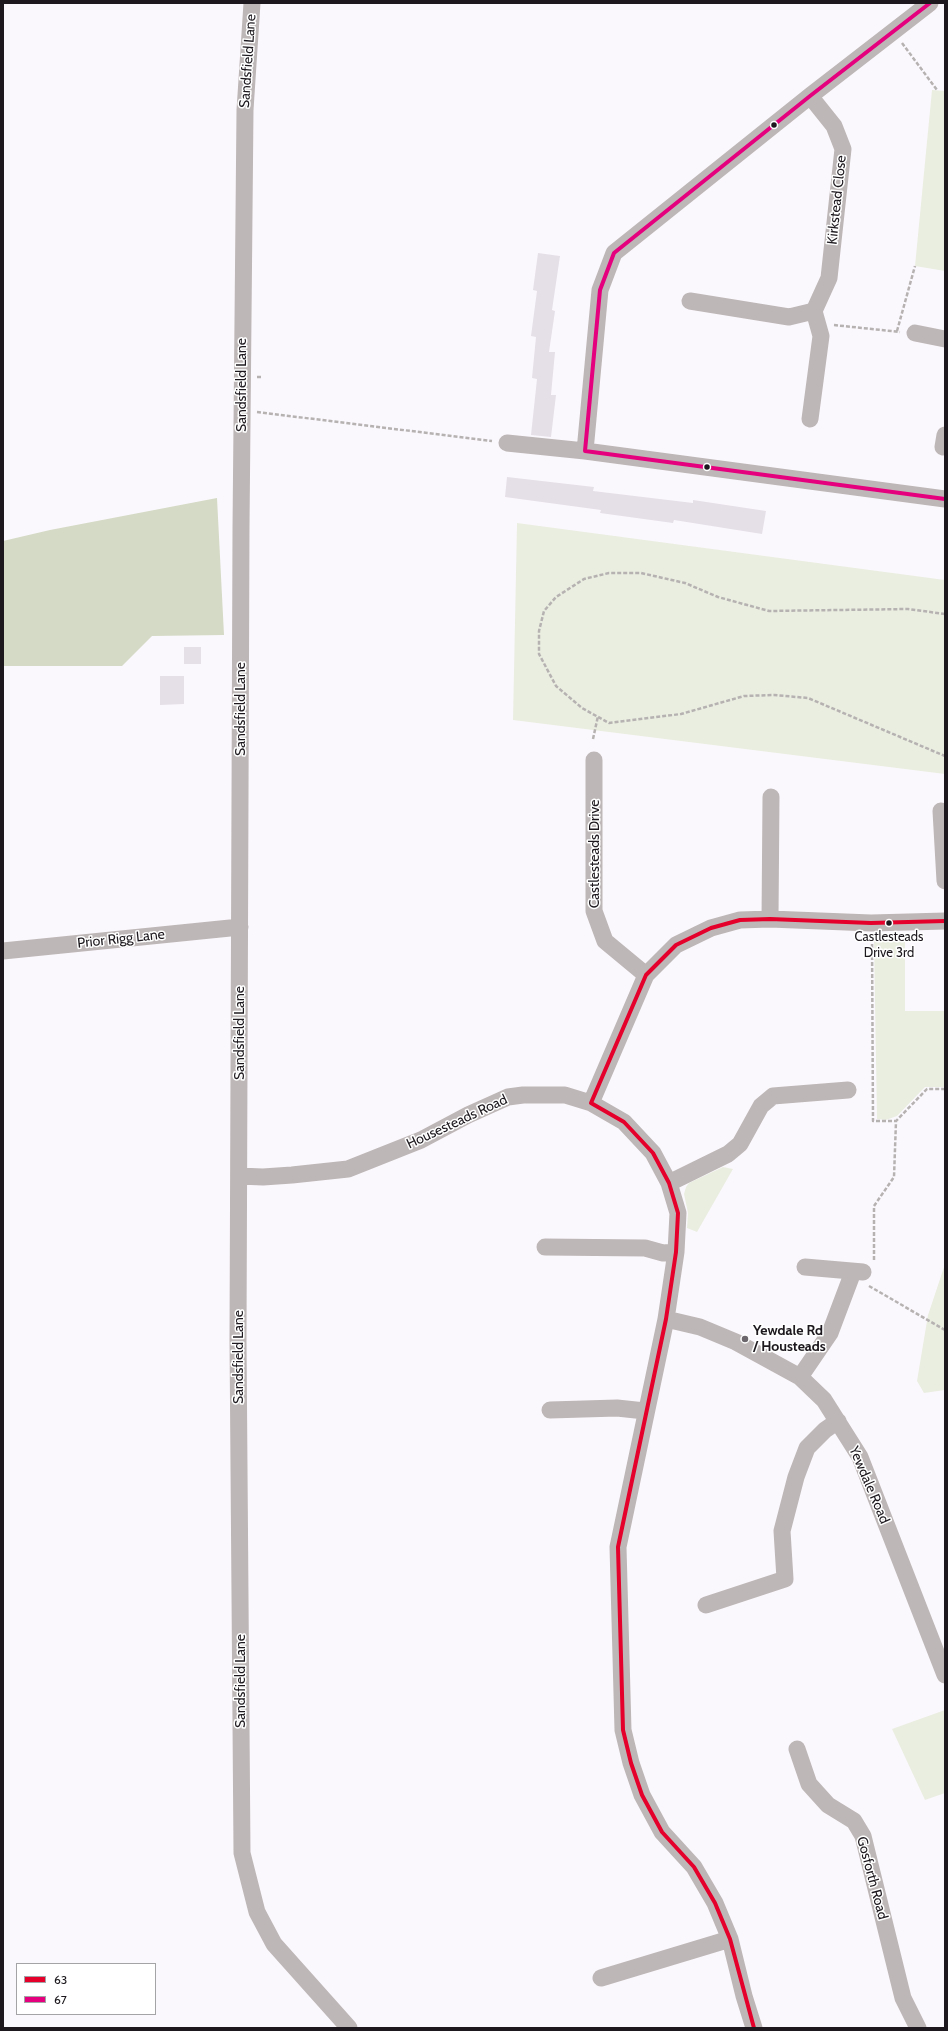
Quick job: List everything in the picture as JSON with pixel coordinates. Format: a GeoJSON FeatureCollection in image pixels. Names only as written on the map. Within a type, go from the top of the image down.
{"type":"FeatureCollection","features":[{"type":"Feature","properties":{"kind":"street","name":"Sandsfield Lane"},"geometry":{"type":"LineString","coordinates":[[252,3],[245,110],[240,927],[238,1339],[242,1853],[256,1912],[274,1944],[349,2028]]}},
{"type":"Feature","properties":{"kind":"street"},"geometry":{"type":"LineString","coordinates":[[585,451],[600,290],[614,253],[810,96],[930,3]]}},
{"type":"Feature","properties":{"kind":"street","name":"Kirkstead Close"},"geometry":{"type":"LineString","coordinates":[[810,96],[834,126],[843,149],[829,278],[816,317]]}},
{"type":"Feature","properties":{"kind":"street"},"geometry":{"type":"LineString","coordinates":[[690,301],[789,317],[816,317],[821,336],[810,419]]}},
{"type":"Feature","properties":{"kind":"street"},"geometry":{"type":"LineString","coordinates":[[915,333],[945,339]]}},
{"type":"Feature","properties":{"kind":"street"},"geometry":{"type":"LineString","coordinates":[[506,443],[585,451],[945,499]]}},
{"type":"Feature","properties":{"kind":"street","name":"Castlesteads Drive"},"geometry":{"type":"LineString","coordinates":[[594,760],[594,911],[605,941],[646,975]]}},
{"type":"Feature","properties":{"kind":"street"},"geometry":{"type":"LineString","coordinates":[[770,919],[771,797]]}},
{"type":"Feature","properties":{"kind":"street"},"geometry":{"type":"LineString","coordinates":[[941,811],[945,881]]}},
{"type":"Feature","properties":{"kind":"street"},"geometry":{"type":"LineString","coordinates":[[591,1103],[646,975],[676,945],[711,928],[740,920],[770,919],[872,923],[945,921]]}},
{"type":"Feature","properties":{"kind":"street","name":"Prior Rigg Lane"},"geometry":{"type":"LineString","coordinates":[[3,951],[240,927]]}},
{"type":"Feature","properties":{"kind":"street"},"geometry":{"type":"LineString","coordinates":[[669,1183],[728,1154],[740,1144],[761,1106],[773,1096],[848,1090]]}},
{"type":"Feature","properties":{"kind":"street","name":"Housesteads Road"},"geometry":{"type":"LineString","coordinates":[[239,1176],[263,1177],[348,1169],[421,1140],[468,1115],[508,1097],[536,1094],[565,1095],[591,1103],[624,1122],[653,1153],[669,1183],[678,1213],[676,1252],[666,1319],[645,1411],[618,1547],[623,1730],[631,1763],[642,1795],[662,1832],[694,1867],[715,1903],[730,1939],[744,1996],[754,2028]]}},
{"type":"Feature","properties":{"kind":"street"},"geometry":{"type":"LineString","coordinates":[[545,1247],[645,1248],[662,1253],[676,1252]]}},
{"type":"Feature","properties":{"kind":"street"},"geometry":{"type":"LineString","coordinates":[[800,1378],[830,1333],[866,1273],[805,1267]]}},
{"type":"Feature","properties":{"kind":"street","name":"Yewdale Road"},"geometry":{"type":"LineString","coordinates":[[666,1319],[700,1327],[736,1342],[800,1378],[824,1400],[860,1457],[945,1675]]}},
{"type":"Feature","properties":{"kind":"street"},"geometry":{"type":"LineString","coordinates":[[550,1410],[617,1408],[645,1411]]}},
{"type":"Feature","properties":{"kind":"street"},"geometry":{"type":"LineString","coordinates":[[706,1605],[785,1579],[782,1531],[796,1477],[807,1448],[825,1430],[838,1421]]}},
{"type":"Feature","properties":{"kind":"street","name":"Gosforth Road"},"geometry":{"type":"LineString","coordinates":[[797,1748],[809,1784],[828,1805],[854,1821],[863,1836],[903,1998],[918,2028]]}},
{"type":"Feature","properties":{"kind":"street"},"geometry":{"type":"LineString","coordinates":[[601,1978],[730,1939]]}},
{"type":"Feature","properties":{"kind":"path"},"geometry":{"type":"LineString","coordinates":[[894,31],[937,90]]}},
{"type":"Feature","properties":{"kind":"path"},"geometry":{"type":"LineString","coordinates":[[897,331],[916,266]]}},
{"type":"Feature","properties":{"kind":"path"},"geometry":{"type":"LineString","coordinates":[[816,317],[915,333]]}},
{"type":"Feature","properties":{"kind":"path"},"geometry":{"type":"LineString","coordinates":[[256,412],[506,443]]}},
{"type":"Feature","properties":{"kind":"path"},"geometry":{"type":"LineString","coordinates":[[945,614],[908,609],[769,611],[718,597],[685,583],[641,573],[609,573],[584,579],[556,597],[544,611],[539,631],[539,654],[556,686],[582,708],[609,723],[681,714],[744,696],[774,695],[808,698],[945,756]]}},
{"type":"Feature","properties":{"kind":"path"},"geometry":{"type":"LineString","coordinates":[[593,739],[598,716]]}},
{"type":"Feature","properties":{"kind":"path"},"geometry":{"type":"LineString","coordinates":[[872,935],[873,1120],[896,1121]]}},
{"type":"Feature","properties":{"kind":"path"},"geometry":{"type":"LineString","coordinates":[[945,1089],[927,1090],[896,1121],[894,1177],[874,1206],[866,1273],[868,1287],[945,1330]]}},
{"type":"Feature","properties":{"kind":"shaded area"},"geometry":{"type":"Polygon","coordinates":[[[932,90],[945,91],[945,271],[915,266],[932,90]]]}},
{"type":"Feature","properties":{"kind":"shaded area"},"geometry":{"type":"Polygon","coordinates":[[[517,523],[945,580],[945,774],[513,720],[517,523]]]}},
{"type":"Feature","properties":{"kind":"shaded area"},"geometry":{"type":"Polygon","coordinates":[[[905,940],[905,1011],[945,1011],[945,1087],[925,1087],[897,1116],[886,1120],[877,1119],[874,941],[905,940]]]}},
{"type":"Feature","properties":{"kind":"shaded area"},"geometry":{"type":"Polygon","coordinates":[[[723,1167],[733,1169],[697,1232],[687,1228],[688,1213],[684,1194],[686,1187],[689,1183],[723,1167]]]}},
{"type":"Feature","properties":{"kind":"shaded area"},"geometry":{"type":"Polygon","coordinates":[[[945,1264],[945,1390],[924,1393],[917,1381],[928,1315],[945,1264]]]}},
{"type":"Feature","properties":{"kind":"shaded area"},"geometry":{"type":"Polygon","coordinates":[[[945,1710],[945,1793],[925,1800],[892,1729],[945,1710]]]}},
{"type":"Feature","properties":{"kind":"green space"},"geometry":{"type":"Polygon","coordinates":[[[217,498],[224,635],[152,636],[122,666],[3,666],[3,541],[50,530],[217,498]]]}},
{"type":"Feature","properties":{"kind":"building"},"geometry":{"type":"Polygon","coordinates":[[[538,253],[560,256],[552,310],[555,311],[549,352],[555,352],[551,395],[556,395],[551,437],[531,435],[537,379],[532,378],[536,337],[531,336],[537,291],[533,290],[538,253]]]}},
{"type":"Feature","properties":{"kind":"building"},"geometry":{"type":"Polygon","coordinates":[[[507,477],[594,487],[593,491],[693,503],[693,500],[766,511],[762,534],[674,520],[673,523],[600,513],[601,510],[505,497],[507,477]]]}},
{"type":"Feature","properties":{"kind":"building"},"geometry":{"type":"Polygon","coordinates":[[[184,647],[201,647],[201,664],[184,664],[184,647]]]}},
{"type":"Feature","properties":{"kind":"building"},"geometry":{"type":"Polygon","coordinates":[[[160,676],[184,676],[184,704],[160,705],[160,676]]]}},
{"type":"Feature","properties":{"kind":"transit line","name":"67"},"geometry":{"type":"LineString","coordinates":[[930,3],[810,96],[614,253],[600,290],[585,451],[945,499]]}},
{"type":"Feature","properties":{"kind":"transit line","name":"63"},"geometry":{"type":"LineString","coordinates":[[754,2028],[730,1939],[715,1903],[694,1867],[662,1832],[642,1795],[631,1763],[623,1730],[618,1547],[666,1319],[676,1252],[678,1213],[669,1183],[653,1153],[624,1122],[591,1103],[646,975],[676,945],[711,928],[740,920],[770,919],[871,923],[945,921]]}},
{"type":"Feature","properties":{"kind":"place","name":"Castlesteads Drive 3rd"},"geometry":{"type":"Point","coordinates":[889,923]}},
{"type":"Feature","properties":{"kind":"place","name":"Yewdale Rd / Housteads"},"geometry":{"type":"Point","coordinates":[745,1339]}}]}
